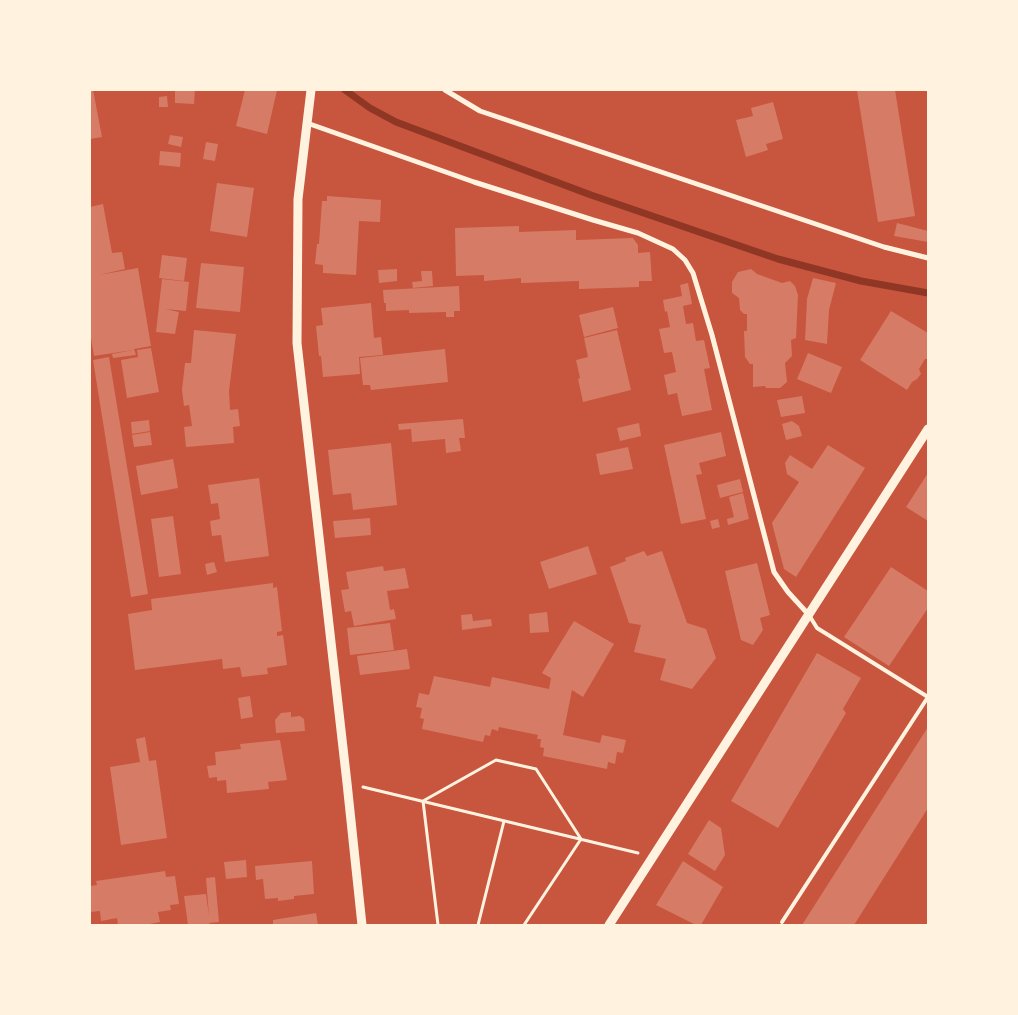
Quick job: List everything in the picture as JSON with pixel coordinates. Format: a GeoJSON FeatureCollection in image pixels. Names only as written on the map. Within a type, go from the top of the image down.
{"type":"FeatureCollection","features":[{"type":"Feature","properties":{"kind":"street"},"geometry":{"type":"LineString","coordinates":[[311,90],[298,199],[297,343],[362,925]]}},
{"type":"Feature","properties":{"kind":"street"},"geometry":{"type":"LineString","coordinates":[[445,90],[480,111],[884,247],[928,258]]}},
{"type":"Feature","properties":{"kind":"street"},"geometry":{"type":"LineString","coordinates":[[307,123],[474,182],[638,233],[673,249],[685,260],[693,273],[712,335],[774,572],[788,592],[809,615]]}},
{"type":"Feature","properties":{"kind":"street"},"geometry":{"type":"LineString","coordinates":[[609,925],[928,429]]}},
{"type":"Feature","properties":{"kind":"lane"},"geometry":{"type":"LineString","coordinates":[[782,922],[928,697],[817,628],[809,615]]}},
{"type":"Feature","properties":{"kind":"path"},"geometry":{"type":"LineString","coordinates":[[424,801],[496,760],[536,769],[581,839]]}},
{"type":"Feature","properties":{"kind":"path"},"geometry":{"type":"LineString","coordinates":[[369,788],[632,852]]}},
{"type":"Feature","properties":{"kind":"path"},"geometry":{"type":"LineString","coordinates":[[424,801],[438,925]]}},
{"type":"Feature","properties":{"kind":"path"},"geometry":{"type":"LineString","coordinates":[[478,925],[504,821]]}},
{"type":"Feature","properties":{"kind":"path"},"geometry":{"type":"LineString","coordinates":[[524,925],[581,839]]}},
{"type":"Feature","properties":{"kind":"building"},"geometry":{"type":"Polygon","coordinates":[[[90,90],[93,90],[102,137],[90,139],[90,90]]]}},
{"type":"Feature","properties":{"kind":"building"},"geometry":{"type":"Polygon","coordinates":[[[175,90],[195,90],[194,104],[175,103],[175,90]]]}},
{"type":"Feature","properties":{"kind":"building"},"geometry":{"type":"Polygon","coordinates":[[[245,90],[277,90],[267,134],[236,126],[245,90]]]}},
{"type":"Feature","properties":{"kind":"building"},"geometry":{"type":"Polygon","coordinates":[[[857,90],[895,90],[915,216],[878,222],[857,90]]]}},
{"type":"Feature","properties":{"kind":"building"},"geometry":{"type":"Polygon","coordinates":[[[167,96],[168,107],[159,107],[159,97],[167,96]]]}},
{"type":"Feature","properties":{"kind":"building"},"geometry":{"type":"Polygon","coordinates":[[[773,102],[783,139],[766,144],[768,150],[746,157],[736,120],[753,116],[751,108],[773,102]]]}},
{"type":"Feature","properties":{"kind":"building"},"geometry":{"type":"Polygon","coordinates":[[[170,135],[183,137],[181,147],[168,144],[170,135]]]}},
{"type":"Feature","properties":{"kind":"building"},"geometry":{"type":"Polygon","coordinates":[[[206,142],[218,144],[215,161],[203,159],[206,142]]]}},
{"type":"Feature","properties":{"kind":"building"},"geometry":{"type":"Polygon","coordinates":[[[160,151],[181,153],[180,167],[159,165],[160,151]]]}},
{"type":"Feature","properties":{"kind":"building"},"geometry":{"type":"Polygon","coordinates":[[[217,183],[254,188],[247,237],[210,231],[217,183]]]}},
{"type":"Feature","properties":{"kind":"building"},"geometry":{"type":"Polygon","coordinates":[[[327,196],[381,200],[380,222],[359,221],[356,275],[323,273],[323,265],[315,264],[317,244],[319,244],[322,201],[327,201],[327,196]]]}},
{"type":"Feature","properties":{"kind":"building"},"geometry":{"type":"Polygon","coordinates":[[[103,204],[112,253],[122,252],[125,269],[99,275],[138,268],[151,346],[134,349],[136,355],[113,358],[112,354],[133,350],[94,356],[90,332],[90,207],[103,204]]]}},
{"type":"Feature","properties":{"kind":"building"},"geometry":{"type":"Polygon","coordinates":[[[897,223],[928,231],[928,242],[894,236],[897,223]]]}},
{"type":"Feature","properties":{"kind":"building"},"geometry":{"type":"Polygon","coordinates":[[[519,226],[519,232],[576,230],[576,240],[633,238],[638,245],[638,253],[650,252],[652,281],[639,281],[639,287],[579,289],[579,281],[521,283],[521,278],[484,281],[484,275],[456,276],[455,228],[519,226]]]}},
{"type":"Feature","properties":{"kind":"building"},"geometry":{"type":"Polygon","coordinates":[[[162,255],[187,258],[184,281],[159,278],[162,255]]]}},
{"type":"Feature","properties":{"kind":"building"},"geometry":{"type":"Polygon","coordinates":[[[201,263],[244,267],[240,312],[196,308],[201,263]]]}},
{"type":"Feature","properties":{"kind":"building"},"geometry":{"type":"Polygon","coordinates":[[[397,269],[397,281],[379,283],[378,270],[397,269]]]}},
{"type":"Feature","properties":{"kind":"building"},"geometry":{"type":"Polygon","coordinates":[[[751,269],[757,274],[782,283],[790,281],[795,286],[798,295],[796,338],[791,340],[792,356],[785,363],[787,382],[780,388],[753,387],[753,364],[750,364],[745,357],[744,331],[747,331],[747,314],[740,310],[739,298],[732,293],[732,282],[738,272],[751,269]]]}},
{"type":"Feature","properties":{"kind":"building"},"geometry":{"type":"Polygon","coordinates":[[[421,271],[432,271],[433,286],[413,288],[412,282],[422,281],[421,271]]]}},
{"type":"Feature","properties":{"kind":"building"},"geometry":{"type":"Polygon","coordinates":[[[813,278],[836,283],[829,310],[827,344],[805,340],[807,299],[813,278]]]}},
{"type":"Feature","properties":{"kind":"building"},"geometry":{"type":"Polygon","coordinates":[[[162,279],[189,282],[186,311],[165,309],[179,312],[175,334],[156,332],[162,279]]]}},
{"type":"Feature","properties":{"kind":"building"},"geometry":{"type":"Polygon","coordinates":[[[688,283],[692,304],[683,306],[686,324],[693,323],[696,341],[704,340],[710,368],[704,369],[712,410],[682,416],[677,393],[668,395],[664,375],[676,372],[672,352],[664,353],[659,329],[670,327],[663,300],[682,296],[680,285],[688,283]]]}},
{"type":"Feature","properties":{"kind":"building"},"geometry":{"type":"Polygon","coordinates":[[[459,286],[460,311],[454,311],[454,317],[446,317],[446,312],[409,313],[409,310],[386,311],[383,290],[459,286]]]}},
{"type":"Feature","properties":{"kind":"building"},"geometry":{"type":"Polygon","coordinates":[[[371,303],[374,338],[381,337],[383,355],[359,357],[360,374],[323,377],[316,326],[323,325],[321,308],[371,303]]]}},
{"type":"Feature","properties":{"kind":"building"},"geometry":{"type":"Polygon","coordinates":[[[613,307],[618,328],[584,337],[579,315],[613,307]]]}},
{"type":"Feature","properties":{"kind":"building"},"geometry":{"type":"Polygon","coordinates":[[[891,311],[928,333],[928,359],[925,359],[919,369],[921,374],[912,382],[907,390],[860,360],[891,311]]]}},
{"type":"Feature","properties":{"kind":"building"},"geometry":{"type":"Polygon","coordinates":[[[194,330],[236,334],[229,391],[230,410],[238,409],[240,426],[233,427],[234,443],[186,447],[184,427],[192,426],[189,405],[184,406],[182,390],[185,363],[191,363],[194,330]]]}},
{"type":"Feature","properties":{"kind":"building"},"geometry":{"type":"Polygon","coordinates":[[[617,330],[631,390],[583,402],[576,360],[588,357],[584,338],[617,330]]]}},
{"type":"Feature","properties":{"kind":"building"},"geometry":{"type":"Polygon","coordinates":[[[151,348],[159,392],[127,398],[121,360],[138,357],[137,350],[151,348]]]}},
{"type":"Feature","properties":{"kind":"building"},"geometry":{"type":"Polygon","coordinates":[[[445,349],[448,382],[371,390],[370,385],[363,385],[360,358],[445,349]]]}},
{"type":"Feature","properties":{"kind":"building"},"geometry":{"type":"Polygon","coordinates":[[[808,353],[842,367],[831,393],[797,379],[808,353]]]}},
{"type":"Feature","properties":{"kind":"building"},"geometry":{"type":"Polygon","coordinates":[[[109,357],[148,594],[131,597],[93,360],[109,357]]]}},
{"type":"Feature","properties":{"kind":"building"},"geometry":{"type":"Polygon","coordinates":[[[802,396],[805,413],[781,417],[777,400],[802,396]]]}},
{"type":"Feature","properties":{"kind":"building"},"geometry":{"type":"Polygon","coordinates":[[[463,419],[465,438],[459,438],[461,451],[446,453],[445,439],[412,442],[411,429],[399,430],[398,424],[463,419]]]}},
{"type":"Feature","properties":{"kind":"building"},"geometry":{"type":"Polygon","coordinates":[[[149,420],[150,431],[132,434],[131,422],[149,420]]]}},
{"type":"Feature","properties":{"kind":"building"},"geometry":{"type":"Polygon","coordinates":[[[792,421],[799,426],[802,436],[786,440],[782,424],[792,421]]]}},
{"type":"Feature","properties":{"kind":"building"},"geometry":{"type":"Polygon","coordinates":[[[639,423],[641,436],[620,441],[617,428],[639,423]]]}},
{"type":"Feature","properties":{"kind":"building"},"geometry":{"type":"Polygon","coordinates":[[[150,432],[152,445],[134,447],[132,435],[150,432]]]}},
{"type":"Feature","properties":{"kind":"building"},"geometry":{"type":"Polygon","coordinates":[[[721,432],[726,456],[699,463],[702,474],[696,475],[706,519],[681,524],[664,445],[721,432]]]}},
{"type":"Feature","properties":{"kind":"building"},"geometry":{"type":"Polygon","coordinates":[[[391,443],[397,505],[353,510],[351,493],[333,495],[328,450],[391,443]]]}},
{"type":"Feature","properties":{"kind":"building"},"geometry":{"type":"Polygon","coordinates":[[[828,445],[865,468],[796,577],[784,569],[772,523],[799,482],[787,474],[785,463],[790,455],[812,469],[828,445]]]}},
{"type":"Feature","properties":{"kind":"building"},"geometry":{"type":"Polygon","coordinates":[[[628,447],[633,469],[600,475],[596,454],[628,447]]]}},
{"type":"Feature","properties":{"kind":"building"},"geometry":{"type":"Polygon","coordinates":[[[173,459],[178,488],[141,495],[136,466],[173,459]]]}},
{"type":"Feature","properties":{"kind":"building"},"geometry":{"type":"Polygon","coordinates":[[[928,473],[928,521],[906,507],[928,473]]]}},
{"type":"Feature","properties":{"kind":"building"},"geometry":{"type":"Polygon","coordinates":[[[259,478],[269,556],[225,562],[221,535],[212,536],[210,521],[220,519],[218,503],[211,504],[208,485],[259,478]]]}},
{"type":"Feature","properties":{"kind":"building"},"geometry":{"type":"Polygon","coordinates":[[[740,479],[743,492],[720,498],[717,485],[740,479]]]}},
{"type":"Feature","properties":{"kind":"building"},"geometry":{"type":"Polygon","coordinates":[[[743,493],[749,519],[728,525],[727,519],[734,517],[729,497],[743,493]]]}},
{"type":"Feature","properties":{"kind":"building"},"geometry":{"type":"Polygon","coordinates":[[[173,516],[181,574],[159,577],[151,519],[173,516]]]}},
{"type":"Feature","properties":{"kind":"building"},"geometry":{"type":"Polygon","coordinates":[[[370,518],[371,535],[335,538],[333,521],[370,518]]]}},
{"type":"Feature","properties":{"kind":"building"},"geometry":{"type":"Polygon","coordinates":[[[718,519],[720,527],[712,529],[710,521],[718,519]]]}},
{"type":"Feature","properties":{"kind":"building"},"geometry":{"type":"Polygon","coordinates":[[[588,546],[597,574],[549,589],[540,562],[588,546]]]}},
{"type":"Feature","properties":{"kind":"building"},"geometry":{"type":"Polygon","coordinates":[[[644,551],[647,556],[662,551],[687,623],[706,629],[716,658],[692,689],[660,680],[666,659],[634,652],[641,625],[629,623],[610,567],[626,561],[625,558],[644,551]]]}},
{"type":"Feature","properties":{"kind":"building"},"geometry":{"type":"Polygon","coordinates":[[[214,562],[217,572],[207,575],[205,564],[214,562]]]}},
{"type":"Feature","properties":{"kind":"building"},"geometry":{"type":"Polygon","coordinates":[[[757,563],[770,615],[760,618],[763,630],[753,645],[741,640],[725,571],[757,563]]]}},
{"type":"Feature","properties":{"kind":"building"},"geometry":{"type":"Polygon","coordinates":[[[383,566],[384,571],[405,568],[409,588],[387,591],[390,610],[394,609],[396,619],[354,626],[351,611],[345,612],[341,590],[349,589],[346,572],[383,566]]]}},
{"type":"Feature","properties":{"kind":"building"},"geometry":{"type":"Polygon","coordinates":[[[891,567],[928,591],[928,608],[889,666],[844,637],[891,567]]]}},
{"type":"Feature","properties":{"kind":"building"},"geometry":{"type":"Polygon","coordinates":[[[273,583],[273,588],[277,587],[282,631],[277,632],[277,636],[283,635],[287,665],[267,668],[268,674],[242,677],[240,667],[223,669],[222,659],[135,670],[128,614],[152,610],[151,599],[273,583]]]}},
{"type":"Feature","properties":{"kind":"building"},"geometry":{"type":"Polygon","coordinates":[[[547,612],[549,632],[530,633],[529,614],[547,612]]]}},
{"type":"Feature","properties":{"kind":"building"},"geometry":{"type":"Polygon","coordinates":[[[472,614],[473,621],[491,619],[492,626],[462,630],[461,615],[472,614]]]}},
{"type":"Feature","properties":{"kind":"building"},"geometry":{"type":"Polygon","coordinates":[[[574,621],[614,644],[583,697],[572,690],[563,735],[600,743],[602,735],[626,740],[623,753],[617,752],[615,764],[608,762],[607,769],[543,756],[544,748],[540,747],[541,739],[537,739],[538,735],[499,727],[498,731],[492,729],[490,736],[485,735],[483,742],[422,729],[424,719],[420,718],[422,708],[416,707],[419,693],[429,695],[434,676],[490,687],[492,677],[549,689],[551,678],[542,673],[574,621]]]}},
{"type":"Feature","properties":{"kind":"building"},"geometry":{"type":"Polygon","coordinates":[[[390,623],[394,650],[350,655],[347,628],[390,623]]]}},
{"type":"Feature","properties":{"kind":"building"},"geometry":{"type":"Polygon","coordinates":[[[407,649],[410,669],[360,675],[357,656],[407,649]]]}},
{"type":"Feature","properties":{"kind":"building"},"geometry":{"type":"Polygon","coordinates":[[[817,653],[861,678],[843,709],[846,713],[778,828],[731,801],[817,653]]]}},
{"type":"Feature","properties":{"kind":"building"},"geometry":{"type":"Polygon","coordinates":[[[250,696],[253,717],[241,719],[238,698],[250,696]]]}},
{"type":"Feature","properties":{"kind":"building"},"geometry":{"type":"Polygon","coordinates":[[[291,712],[291,717],[300,716],[304,719],[305,731],[276,733],[275,720],[281,713],[291,712]]]}},
{"type":"Feature","properties":{"kind":"building"},"geometry":{"type":"Polygon","coordinates":[[[928,727],[928,808],[854,925],[802,925],[928,727]]]}},
{"type":"Feature","properties":{"kind":"building"},"geometry":{"type":"Polygon","coordinates":[[[145,737],[149,761],[156,760],[167,838],[121,845],[110,767],[140,762],[136,739],[145,737]]]}},
{"type":"Feature","properties":{"kind":"building"},"geometry":{"type":"Polygon","coordinates":[[[280,740],[287,780],[268,782],[269,789],[227,793],[226,780],[217,781],[217,777],[209,778],[207,766],[216,765],[215,752],[241,749],[240,744],[280,740]]]}},
{"type":"Feature","properties":{"kind":"building"},"geometry":{"type":"Polygon","coordinates":[[[709,820],[721,828],[725,855],[715,871],[688,854],[709,820]]]}},
{"type":"Feature","properties":{"kind":"building"},"geometry":{"type":"Polygon","coordinates":[[[246,860],[247,877],[226,879],[224,862],[246,860]]]}},
{"type":"Feature","properties":{"kind":"building"},"geometry":{"type":"Polygon","coordinates":[[[312,861],[314,894],[294,896],[294,899],[278,901],[278,898],[265,899],[263,879],[256,880],[255,866],[312,861]]]}},
{"type":"Feature","properties":{"kind":"building"},"geometry":{"type":"Polygon","coordinates":[[[683,861],[723,887],[701,925],[696,925],[656,905],[683,861]]]}},
{"type":"Feature","properties":{"kind":"building"},"geometry":{"type":"Polygon","coordinates":[[[165,871],[166,877],[175,876],[179,904],[170,905],[171,910],[158,912],[160,922],[144,925],[118,925],[117,918],[101,921],[100,911],[90,912],[90,886],[97,885],[96,881],[165,871]]]}},
{"type":"Feature","properties":{"kind":"building"},"geometry":{"type":"Polygon","coordinates":[[[215,877],[219,922],[209,923],[210,925],[188,925],[184,896],[206,894],[209,916],[206,878],[215,877]]]}},
{"type":"Feature","properties":{"kind":"building"},"geometry":{"type":"Polygon","coordinates":[[[316,913],[318,925],[273,925],[273,920],[316,913]]]}},
{"type":"Feature","properties":{"kind":"waterway"},"geometry":{"type":"LineString","coordinates":[[345,90],[370,108],[396,122],[591,195],[778,259],[861,281],[928,293]]}}]}
